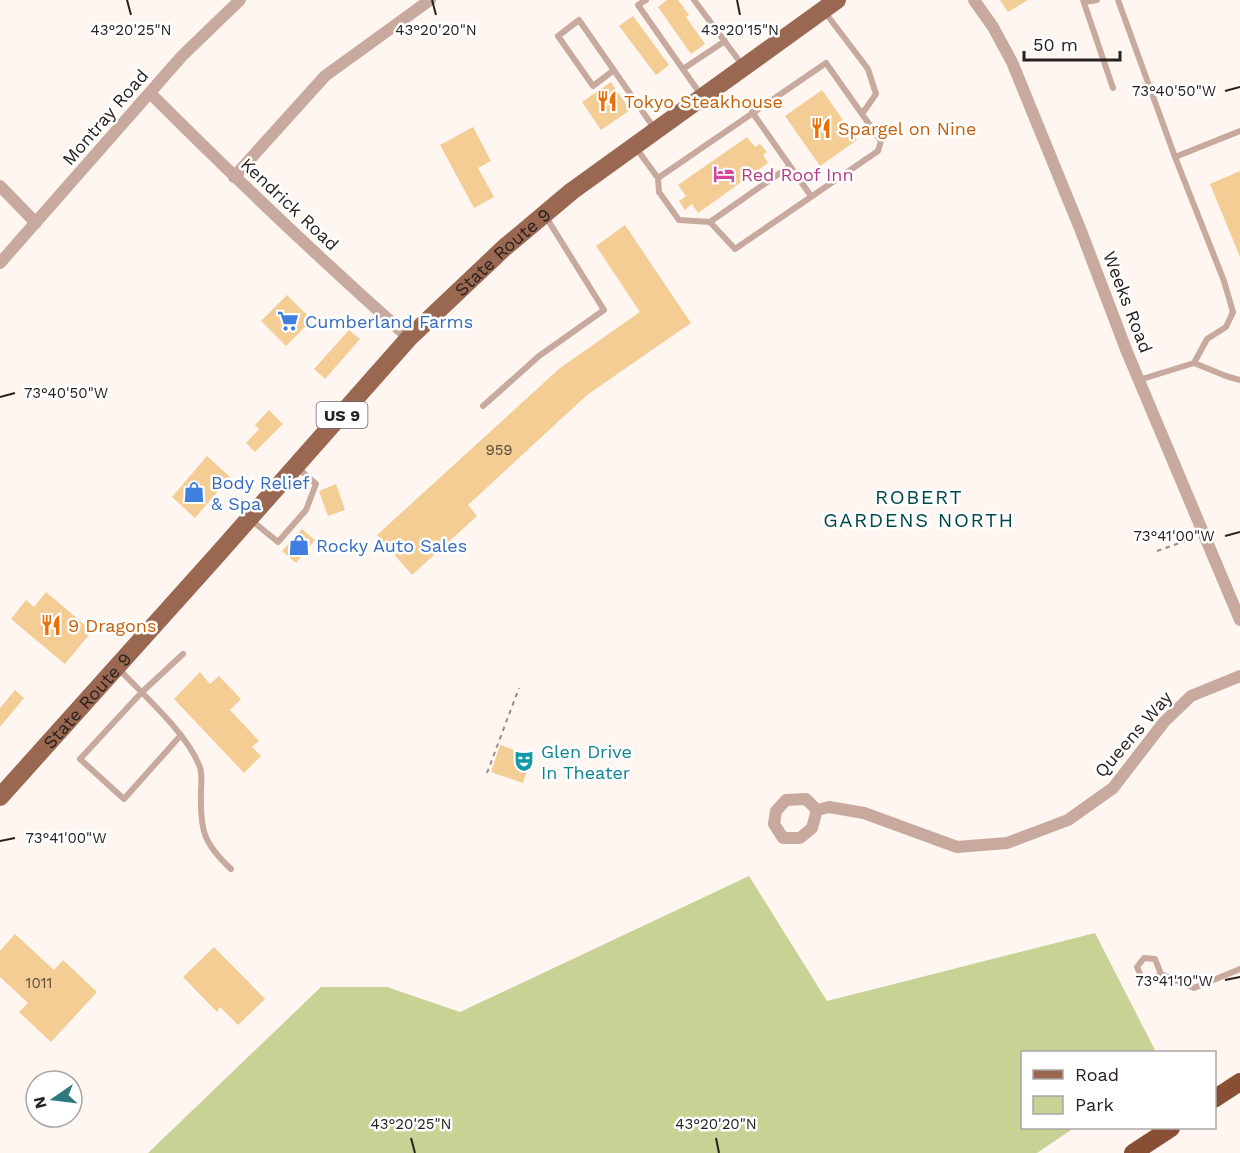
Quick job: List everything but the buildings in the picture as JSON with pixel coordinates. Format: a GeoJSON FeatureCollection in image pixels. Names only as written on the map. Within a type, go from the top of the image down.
{"type":"FeatureCollection","features":[{"type":"Feature","properties":{"kind":"highway"},"geometry":{"type":"LineString","coordinates":[[1216,1098],[1240,1082]]}},
{"type":"Feature","properties":{"kind":"highway"},"geometry":{"type":"LineString","coordinates":[[1133,1153],[1170,1129]]}},
{"type":"Feature","properties":{"kind":"main road","name":"State Route 9"},"geometry":{"type":"LineString","coordinates":[[0,797],[409,338],[504,248],[572,191],[743,67],[825,3]]}},
{"type":"Feature","properties":{"kind":"street","name":"Montray Road"},"geometry":{"type":"LineString","coordinates":[[0,263],[182,56],[240,0]]}},
{"type":"Feature","properties":{"kind":"street"},"geometry":{"type":"LineString","coordinates":[[234,177],[325,76],[430,0]]}},
{"type":"Feature","properties":{"kind":"street","name":"Weeks Road"},"geometry":{"type":"LineString","coordinates":[[974,0],[993,27],[1012,62],[1139,380],[1240,620]]}},
{"type":"Feature","properties":{"kind":"street","name":"Kendrick Road"},"geometry":{"type":"LineString","coordinates":[[150,93],[234,177],[409,338]]}},
{"type":"Feature","properties":{"kind":"street"},"geometry":{"type":"LineString","coordinates":[[0,186],[36,223]]}},
{"type":"Feature","properties":{"kind":"street","name":"Queens Way"},"geometry":{"type":"LineString","coordinates":[[817,810],[829,807],[864,813],[957,847],[1007,843],[1068,820],[1113,788],[1164,722],[1191,696],[1240,676]]}},
{"type":"Feature","properties":{"kind":"lane"},"geometry":{"type":"LineString","coordinates":[[646,0],[638,5],[701,96]]}},
{"type":"Feature","properties":{"kind":"lane"},"geometry":{"type":"LineString","coordinates":[[694,0],[743,67]]}},
{"type":"Feature","properties":{"kind":"lane"},"geometry":{"type":"LineString","coordinates":[[1097,0],[1083,1],[1113,88]]}},
{"type":"Feature","properties":{"kind":"lane"},"geometry":{"type":"LineString","coordinates":[[1118,0],[1175,157],[1224,281],[1233,312],[1226,327],[1208,339],[1194,363]]}},
{"type":"Feature","properties":{"kind":"lane"},"geometry":{"type":"LineString","coordinates":[[825,3],[868,69],[876,94],[862,114]]}},
{"type":"Feature","properties":{"kind":"lane"},"geometry":{"type":"LineString","coordinates":[[614,70],[593,86],[558,36],[579,20],[614,70],[655,130]]}},
{"type":"Feature","properties":{"kind":"lane"},"geometry":{"type":"LineString","coordinates":[[683,69],[725,41]]}},
{"type":"Feature","properties":{"kind":"lane"},"geometry":{"type":"LineString","coordinates":[[658,178],[826,63],[881,141],[878,151],[735,249],[710,222]]}},
{"type":"Feature","properties":{"kind":"lane"},"geometry":{"type":"LineString","coordinates":[[752,112],[811,196]]}},
{"type":"Feature","properties":{"kind":"lane"},"geometry":{"type":"LineString","coordinates":[[1175,157],[1240,131]]}},
{"type":"Feature","properties":{"kind":"lane"},"geometry":{"type":"LineString","coordinates":[[634,145],[658,178],[658,192],[679,220],[710,222],[790,166]]}},
{"type":"Feature","properties":{"kind":"lane"},"geometry":{"type":"LineString","coordinates":[[483,406],[540,356],[604,310],[544,214]]}},
{"type":"Feature","properties":{"kind":"lane"},"geometry":{"type":"LineString","coordinates":[[1139,380],[1194,363],[1240,380]]}},
{"type":"Feature","properties":{"kind":"lane"},"geometry":{"type":"LineString","coordinates":[[250,519],[278,542],[306,510],[316,484],[296,466]]}},
{"type":"Feature","properties":{"kind":"lane"},"geometry":{"type":"LineString","coordinates":[[181,735],[124,800],[80,759],[141,693],[183,654]]}},
{"type":"Feature","properties":{"kind":"lane"},"geometry":{"type":"LineString","coordinates":[[117,667],[190,744],[201,768],[200,810],[203,833],[213,852],[231,869]]}},
{"type":"Feature","properties":{"kind":"lane"},"geometry":{"type":"LineString","coordinates":[[1161,974],[1194,988],[1240,969]]}},
{"type":"Feature","properties":{"kind":"path"},"geometry":{"type":"LineString","coordinates":[[1157,552],[1205,534]]}},
{"type":"Feature","properties":{"kind":"path"},"geometry":{"type":"LineString","coordinates":[[487,773],[519,688]]}},
{"type":"Feature","properties":{"kind":"green space"},"geometry":{"type":"Polygon","coordinates":[[[749,876],[827,1001],[1095,933],[1155,1051],[1021,1051],[1021,1129],[1073,1129],[1037,1153],[148,1153],[321,987],[387,987],[460,1012],[749,876]]]}},
{"type":"Feature","properties":{"kind":"place","name":"Tokyo Steakhouse"},"geometry":{"type":"Point","coordinates":[607,101]}},
{"type":"Feature","properties":{"kind":"place","name":"Spargel on Nine"},"geometry":{"type":"Point","coordinates":[821,128]}},
{"type":"Feature","properties":{"kind":"place","name":"Red Roof Inn"},"geometry":{"type":"Point","coordinates":[724,174]}},
{"type":"Feature","properties":{"kind":"place","name":"Cumberland Farms"},"geometry":{"type":"Point","coordinates":[288,321]}},
{"type":"Feature","properties":{"kind":"place","name":"Body Relief & Spa"},"geometry":{"type":"Point","coordinates":[194,492]}},
{"type":"Feature","properties":{"kind":"place","name":"Rocky Auto Sales"},"geometry":{"type":"Point","coordinates":[299,545]}},
{"type":"Feature","properties":{"kind":"place","name":"9 Dragons"},"geometry":{"type":"Point","coordinates":[51,625]}},
{"type":"Feature","properties":{"kind":"place","name":"Glen Drive In Theater"},"geometry":{"type":"Point","coordinates":[524,761]}},
{"type":"Feature","properties":{"kind":"district","name":"ROBERT GARDENS NORTH"},"geometry":{"type":"Point","coordinates":[919,508]}}]}
